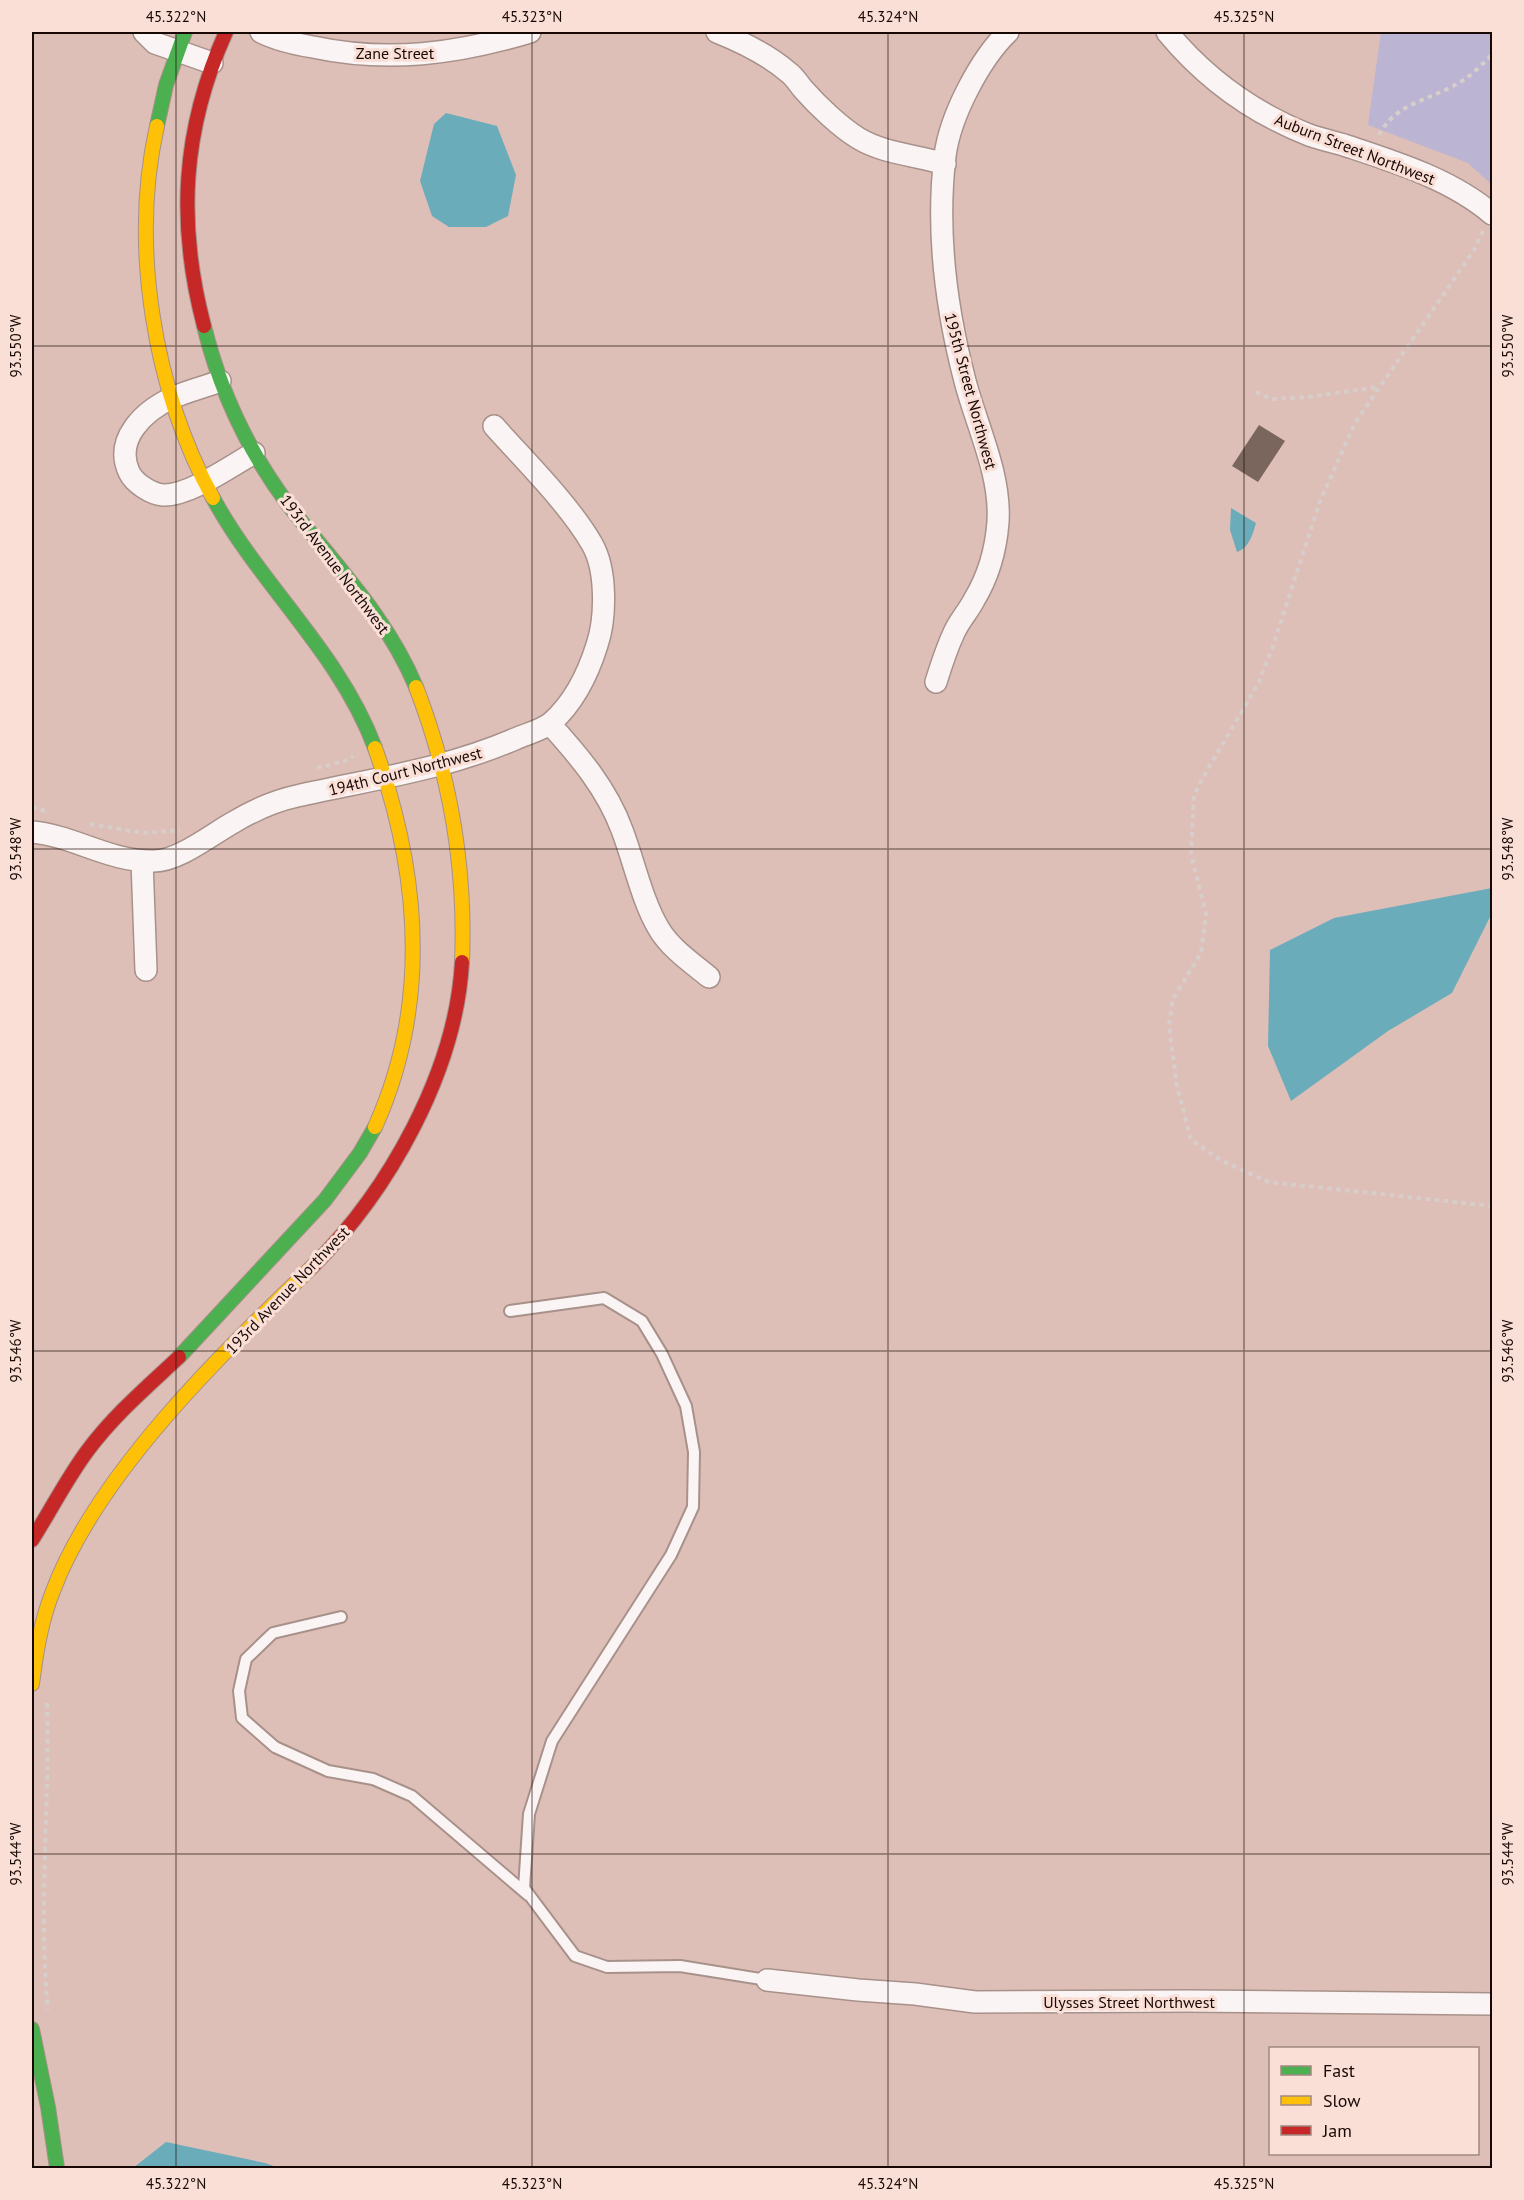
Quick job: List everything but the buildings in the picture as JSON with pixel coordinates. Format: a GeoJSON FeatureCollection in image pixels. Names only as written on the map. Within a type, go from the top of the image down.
{"type":"FeatureCollection","features":[{"type":"Feature","properties":{"kind":"street"},"geometry":{"type":"LineString","coordinates":[[144,32],[155,43],[181,41],[212,63]]}},
{"type":"Feature","properties":{"kind":"street","name":"193rd Avenue Northwest"},"geometry":{"type":"LineString","coordinates":[[32,1683],[36,1646],[49,1600],[66,1560],[113,1484],[138,1451],[200,1380],[342,1236],[397,1158],[420,1115],[438,1073],[450,1030],[460,977],[461,892],[457,846],[441,766],[429,722],[397,646],[349,578],[294,512],[254,453],[220,381],[198,312],[188,241],[188,202],[194,128],[201,95],[226,32]]}},
{"type":"Feature","properties":{"kind":"street","name":"Zane Street"},"geometry":{"type":"LineString","coordinates":[[261,32],[294,44],[323,50],[352,54],[411,56],[467,49],[530,32]]}},
{"type":"Feature","properties":{"kind":"street"},"geometry":{"type":"LineString","coordinates":[[717,32],[736,39],[767,56],[790,73],[841,127],[860,140],[886,150],[945,164]]}},
{"type":"Feature","properties":{"kind":"street","name":"195th Street Northwest"},"geometry":{"type":"LineString","coordinates":[[936,682],[953,634],[987,573],[995,546],[998,521],[998,497],[993,472],[965,381],[949,315],[945,284],[943,225],[945,156],[954,122],[976,74],[989,53],[1008,32]]}},
{"type":"Feature","properties":{"kind":"street","name":"Auburn Street Northwest"},"geometry":{"type":"LineString","coordinates":[[1167,32],[1188,57],[1216,82],[1278,122],[1435,179],[1461,193],[1490,220]]}},
{"type":"Feature","properties":{"kind":"street","name":"193rd Avenue Northwest"},"geometry":{"type":"LineString","coordinates":[[32,1540],[90,1449],[145,1386],[178,1358],[291,1238],[341,1179],[369,1140],[387,1099],[398,1060],[408,1020],[413,972],[413,924],[406,855],[386,778],[372,740],[339,679],[297,615],[245,549],[222,514],[185,438],[171,398],[153,320],[147,241],[148,201],[150,160],[156,120],[165,85],[181,41]]}},
{"type":"Feature","properties":{"kind":"street"},"geometry":{"type":"LineString","coordinates":[[220,381],[171,398],[142,417],[128,435],[124,456],[130,474],[143,488],[162,495],[181,492],[254,453]]}},
{"type":"Feature","properties":{"kind":"street","name":"194th Court Northwest"},"geometry":{"type":"LineString","coordinates":[[32,832],[73,841],[126,860],[156,861],[184,852],[264,806],[295,796],[441,766],[482,754],[550,724],[572,700],[589,669],[603,629],[604,586],[593,546],[573,516],[494,426]]}},
{"type":"Feature","properties":{"kind":"street"},"geometry":{"type":"LineString","coordinates":[[550,724],[579,755],[608,798],[659,930],[709,977]]}},
{"type":"Feature","properties":{"kind":"street"},"geometry":{"type":"LineString","coordinates":[[142,861],[146,970]]}},
{"type":"Feature","properties":{"kind":"street","name":"Ulysses Street Northwest"},"geometry":{"type":"LineString","coordinates":[[767,1980],[975,2002],[1188,2001],[1492,2004]]}},
{"type":"Feature","properties":{"kind":"street"},"geometry":{"type":"LineString","coordinates":[[32,2029],[48,2107],[57,2169]]}},
{"type":"Feature","properties":{"kind":"lane"},"geometry":{"type":"LineString","coordinates":[[510,1311],[604,1298],[642,1321],[662,1354],[686,1406],[694,1452],[693,1507],[671,1555],[552,1741],[530,1814],[524,1888],[575,1956],[607,1967],[680,1966],[767,1980]]}},
{"type":"Feature","properties":{"kind":"lane"},"geometry":{"type":"LineString","coordinates":[[341,1617],[273,1633],[246,1659],[239,1690],[242,1718],[276,1747],[286,1752],[328,1771],[374,1779],[412,1796],[532,1897]]}},
{"type":"Feature","properties":{"kind":"path"},"geometry":{"type":"LineString","coordinates":[[1369,154],[1385,123],[1408,105],[1460,83],[1492,53]]}},
{"type":"Feature","properties":{"kind":"path"},"geometry":{"type":"LineString","coordinates":[[1490,220],[1474,250],[1355,423],[1320,501],[1259,682],[1194,795],[1191,854],[1206,914],[1201,953],[1173,999],[1169,1026],[1177,1086],[1191,1140],[1222,1161],[1269,1182],[1492,1206]]}},
{"type":"Feature","properties":{"kind":"path"},"geometry":{"type":"LineString","coordinates":[[1256,392],[1271,399],[1308,398],[1379,387]]}},
{"type":"Feature","properties":{"kind":"path"},"geometry":{"type":"LineString","coordinates":[[310,770],[345,761],[356,754]]}},
{"type":"Feature","properties":{"kind":"path"},"geometry":{"type":"LineString","coordinates":[[32,807],[51,813]]}},
{"type":"Feature","properties":{"kind":"path"},"geometry":{"type":"LineString","coordinates":[[80,822],[144,833],[186,829]]}},
{"type":"Feature","properties":{"kind":"path"},"geometry":{"type":"LineString","coordinates":[[47,1702],[49,1744],[44,1971],[49,2015]]}},
{"type":"Feature","properties":{"kind":"shaded area"},"geometry":{"type":"Polygon","coordinates":[[[1381,32],[1492,32],[1492,185],[1468,163],[1368,125],[1381,32]]]}},
{"type":"Feature","properties":{"kind":"water"},"geometry":{"type":"Polygon","coordinates":[[[446,113],[497,126],[516,175],[508,216],[486,227],[449,227],[432,216],[420,181],[434,124],[446,113]]]}},
{"type":"Feature","properties":{"kind":"water"},"geometry":{"type":"Polygon","coordinates":[[[1231,508],[1256,523],[1247,544],[1237,552],[1230,530],[1231,508]]]}},
{"type":"Feature","properties":{"kind":"water"},"geometry":{"type":"Polygon","coordinates":[[[1492,888],[1492,913],[1452,993],[1388,1031],[1291,1101],[1268,1046],[1270,950],[1334,918],[1492,888]]]}},
{"type":"Feature","properties":{"kind":"water"},"geometry":{"type":"Polygon","coordinates":[[[166,2142],[265,2163],[279,2168],[133,2168],[166,2142]]]}},
{"type":"Feature","properties":{"kind":"traffic: fast"},"geometry":{"type":"LineString","coordinates":[[157,126],[166,85],[185,32]]}},
{"type":"Feature","properties":{"kind":"traffic: fast"},"geometry":{"type":"LineString","coordinates":[[204,326],[228,398],[249,444],[275,487],[376,615],[391,638],[416,687]]}},
{"type":"Feature","properties":{"kind":"traffic: fast"},"geometry":{"type":"LineString","coordinates":[[213,498],[253,560],[342,681],[375,748]]}},
{"type":"Feature","properties":{"kind":"traffic: fast"},"geometry":{"type":"LineString","coordinates":[[179,1357],[325,1200],[360,1153],[375,1127]]}},
{"type":"Feature","properties":{"kind":"traffic: fast"},"geometry":{"type":"LineString","coordinates":[[32,2029],[48,2107],[57,2168]]}},
{"type":"Feature","properties":{"kind":"traffic: slow"},"geometry":{"type":"LineString","coordinates":[[157,126],[149,172],[146,220],[147,268],[153,316],[162,364],[176,411],[193,456],[213,498]]}},
{"type":"Feature","properties":{"kind":"traffic: slow"},"geometry":{"type":"LineString","coordinates":[[416,687],[438,754],[453,822],[461,891],[462,962]]}},
{"type":"Feature","properties":{"kind":"traffic: slow"},"geometry":{"type":"LineString","coordinates":[[375,748],[402,843],[410,891],[413,938],[411,986],[405,1033],[393,1080],[375,1127]]}},
{"type":"Feature","properties":{"kind":"traffic: slow"},"geometry":{"type":"LineString","coordinates":[[32,1684],[45,1614],[53,1591],[73,1547],[99,1503],[165,1417],[202,1376],[312,1267]]}},
{"type":"Feature","properties":{"kind":"traffic: jam"},"geometry":{"type":"LineString","coordinates":[[204,326],[195,288],[190,250],[187,214],[188,177],[200,105],[226,32]]}},
{"type":"Feature","properties":{"kind":"traffic: jam"},"geometry":{"type":"LineString","coordinates":[[312,1267],[367,1203],[392,1166],[414,1127],[447,1045],[457,1003],[462,962]]}},
{"type":"Feature","properties":{"kind":"traffic: jam"},"geometry":{"type":"LineString","coordinates":[[32,1540],[73,1472],[98,1437],[179,1357]]}}]}
